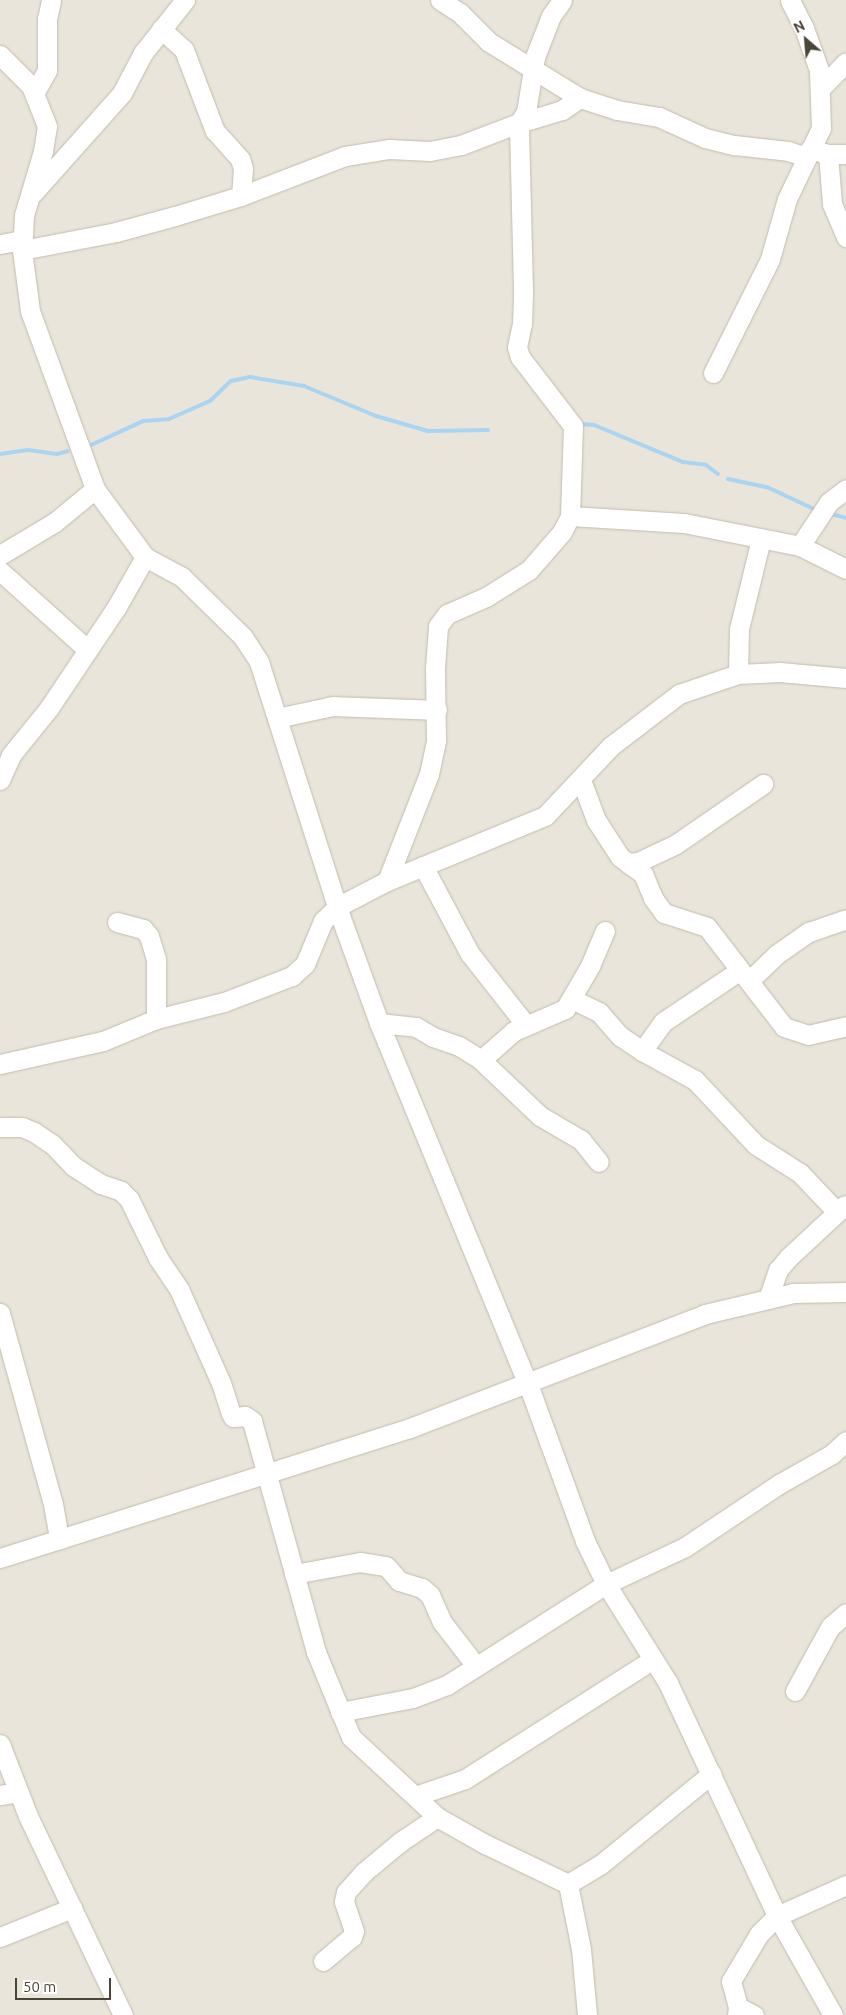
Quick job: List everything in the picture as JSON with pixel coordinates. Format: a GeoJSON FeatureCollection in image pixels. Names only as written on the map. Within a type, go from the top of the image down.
{"type":"FeatureCollection","features":[{"type":"Feature","properties":{"kind":"street"},"geometry":{"type":"LineString","coordinates":[[35,92],[47,70],[47,19],[51,0]]}},
{"type":"Feature","properties":{"kind":"street"},"geometry":{"type":"LineString","coordinates":[[29,197],[122,93],[143,53],[185,0]]}},
{"type":"Feature","properties":{"kind":"street"},"geometry":{"type":"LineString","coordinates":[[440,0],[460,14],[489,42],[533,66],[580,98],[617,110],[659,117],[706,138],[734,145],[823,153]]}},
{"type":"Feature","properties":{"kind":"street"},"geometry":{"type":"LineString","coordinates":[[387,881],[429,774],[436,740],[435,668],[438,626],[446,614],[493,593],[529,570],[562,532],[570,516],[573,426],[520,357],[517,348],[522,324],[523,290],[518,123],[526,112],[533,66],[551,16],[562,0]]}},
{"type":"Feature","properties":{"kind":"street"},"geometry":{"type":"LineString","coordinates":[[790,0],[814,52],[820,89],[823,153],[832,204],[846,237]]}},
{"type":"Feature","properties":{"kind":"street"},"geometry":{"type":"LineString","coordinates":[[161,29],[184,50],[212,124],[240,159],[243,168],[241,196]]}},
{"type":"Feature","properties":{"kind":"street"},"geometry":{"type":"LineString","coordinates":[[0,54],[35,92],[43,112],[46,133],[29,197],[22,245],[36,333],[94,489],[145,557],[182,577],[243,637],[259,662],[337,907],[379,1023],[528,1384],[560,1478],[606,1584],[668,1683],[777,1916],[833,2015]]}},
{"type":"Feature","properties":{"kind":"street"},"geometry":{"type":"LineString","coordinates":[[820,89],[846,62]]}},
{"type":"Feature","properties":{"kind":"street"},"geometry":{"type":"LineString","coordinates":[[0,244],[22,245],[116,232],[241,196],[346,156],[389,148],[430,151],[461,145],[518,123],[562,110],[580,98]]}},
{"type":"Feature","properties":{"kind":"street"},"geometry":{"type":"LineString","coordinates":[[713,373],[770,259],[786,199],[823,153]]}},
{"type":"Feature","properties":{"kind":"street"},"geometry":{"type":"LineString","coordinates":[[0,555],[55,522],[94,489]]}},
{"type":"Feature","properties":{"kind":"street"},"geometry":{"type":"LineString","coordinates":[[800,546],[829,502],[846,489]]}},
{"type":"Feature","properties":{"kind":"street"},"geometry":{"type":"LineString","coordinates":[[570,516],[684,523],[800,546],[846,569]]}},
{"type":"Feature","properties":{"kind":"street"},"geometry":{"type":"LineString","coordinates":[[738,674],[739,629],[761,539]]}},
{"type":"Feature","properties":{"kind":"street"},"geometry":{"type":"LineString","coordinates":[[0,780],[11,755],[49,708],[88,650],[145,557]]}},
{"type":"Feature","properties":{"kind":"street"},"geometry":{"type":"LineString","coordinates":[[0,571],[88,650]]}},
{"type":"Feature","properties":{"kind":"street"},"geometry":{"type":"LineString","coordinates":[[0,1064],[103,1041],[156,1019],[224,1002],[292,976],[304,964],[323,921],[337,907],[387,881],[545,816],[611,746],[649,714],[679,694],[738,674],[780,672],[846,678]]}},
{"type":"Feature","properties":{"kind":"street"},"geometry":{"type":"LineString","coordinates":[[277,718],[333,706],[436,710]]}},
{"type":"Feature","properties":{"kind":"street"},"geometry":{"type":"LineString","coordinates":[[581,780],[596,820],[620,857],[642,874],[652,898],[664,913],[707,927],[744,976],[790,1031],[808,1035],[846,1026]]}},
{"type":"Feature","properties":{"kind":"street"},"geometry":{"type":"LineString","coordinates":[[628,863],[638,862],[676,844],[763,784]]}},
{"type":"Feature","properties":{"kind":"street"},"geometry":{"type":"LineString","coordinates":[[422,866],[470,954],[525,1024]]}},
{"type":"Feature","properties":{"kind":"street"},"geometry":{"type":"LineString","coordinates":[[642,1050],[662,1022],[744,976],[808,932],[846,920]]}},
{"type":"Feature","properties":{"kind":"street"},"geometry":{"type":"LineString","coordinates":[[117,922],[143,928],[149,936],[156,959],[156,1019]]}},
{"type":"Feature","properties":{"kind":"street"},"geometry":{"type":"LineString","coordinates":[[481,1060],[525,1024],[553,1016],[565,1009],[572,999],[605,931]]}},
{"type":"Feature","properties":{"kind":"street"},"geometry":{"type":"LineString","coordinates":[[572,999],[599,1012],[620,1036],[695,1080],[756,1145],[800,1173],[841,1208],[789,1257],[778,1270],[768,1296]]}},
{"type":"Feature","properties":{"kind":"street"},"geometry":{"type":"LineString","coordinates":[[379,1023],[416,1027],[481,1060],[540,1116],[581,1140],[599,1162]]}},
{"type":"Feature","properties":{"kind":"street"},"geometry":{"type":"LineString","coordinates":[[0,1127],[22,1127],[34,1132],[52,1144],[73,1166],[101,1184],[121,1192],[129,1200],[158,1258],[179,1289],[221,1383],[231,1414],[233,1417],[245,1416],[252,1421],[268,1473],[316,1652],[352,1737],[437,1817],[485,1844],[568,1884]]}},
{"type":"Feature","properties":{"kind":"street"},"geometry":{"type":"LineString","coordinates":[[0,1558],[410,1428],[705,1314],[768,1296],[821,1291],[846,1292]]}},
{"type":"Feature","properties":{"kind":"street"},"geometry":{"type":"LineString","coordinates":[[0,1313],[53,1504],[59,1539]]}},
{"type":"Feature","properties":{"kind":"street"},"geometry":{"type":"LineString","coordinates":[[340,1712],[431,1693],[606,1584],[685,1547],[779,1484],[832,1454],[846,1441]]}},
{"type":"Feature","properties":{"kind":"street"},"geometry":{"type":"LineString","coordinates":[[294,1574],[360,1562],[386,1566],[399,1581],[422,1588],[430,1595],[442,1622],[476,1666]]}},
{"type":"Feature","properties":{"kind":"street"},"geometry":{"type":"LineString","coordinates":[[795,1691],[830,1627],[846,1613]]}},
{"type":"Feature","properties":{"kind":"street"},"geometry":{"type":"LineString","coordinates":[[414,1796],[465,1779],[652,1660]]}},
{"type":"Feature","properties":{"kind":"street"},"geometry":{"type":"LineString","coordinates":[[0,1744],[19,1792],[72,1908],[124,2015]]}},
{"type":"Feature","properties":{"kind":"street"},"geometry":{"type":"LineString","coordinates":[[568,1884],[600,1865],[711,1774]]}},
{"type":"Feature","properties":{"kind":"street"},"geometry":{"type":"LineString","coordinates":[[0,1795],[19,1792]]}},
{"type":"Feature","properties":{"kind":"street"},"geometry":{"type":"LineString","coordinates":[[323,1961],[352,1937],[354,1931],[344,1902],[346,1892],[378,1860],[437,1817]]}},
{"type":"Feature","properties":{"kind":"street"},"geometry":{"type":"LineString","coordinates":[[568,1884],[581,1949],[587,2015]]}},
{"type":"Feature","properties":{"kind":"street"},"geometry":{"type":"LineString","coordinates":[[743,2012],[731,1981],[753,1942],[777,1916],[846,1885]]}},
{"type":"Feature","properties":{"kind":"street"},"geometry":{"type":"LineString","coordinates":[[4,1932],[72,1908]]}},
{"type":"Feature","properties":{"kind":"shaded area"},"geometry":{"type":"Polygon","coordinates":[[[0,0],[846,0],[846,2015],[0,2015],[0,0]]]}},
{"type":"Feature","properties":{"kind":"waterway"},"geometry":{"type":"LineString","coordinates":[[89,446],[143,421],[169,419],[210,401],[231,381],[250,377],[304,386],[376,416],[428,431],[488,430]]}},
{"type":"Feature","properties":{"kind":"waterway"},"geometry":{"type":"LineString","coordinates":[[582,424],[594,425],[683,462],[706,465],[718,474]]}},
{"type":"Feature","properties":{"kind":"waterway"},"geometry":{"type":"LineString","coordinates":[[0,454],[28,450],[57,454],[68,451]]}},
{"type":"Feature","properties":{"kind":"waterway"},"geometry":{"type":"LineString","coordinates":[[728,479],[767,487],[814,509]]}},
{"type":"Feature","properties":{"kind":"waterway"},"geometry":{"type":"LineString","coordinates":[[832,514],[846,518]]}}]}
